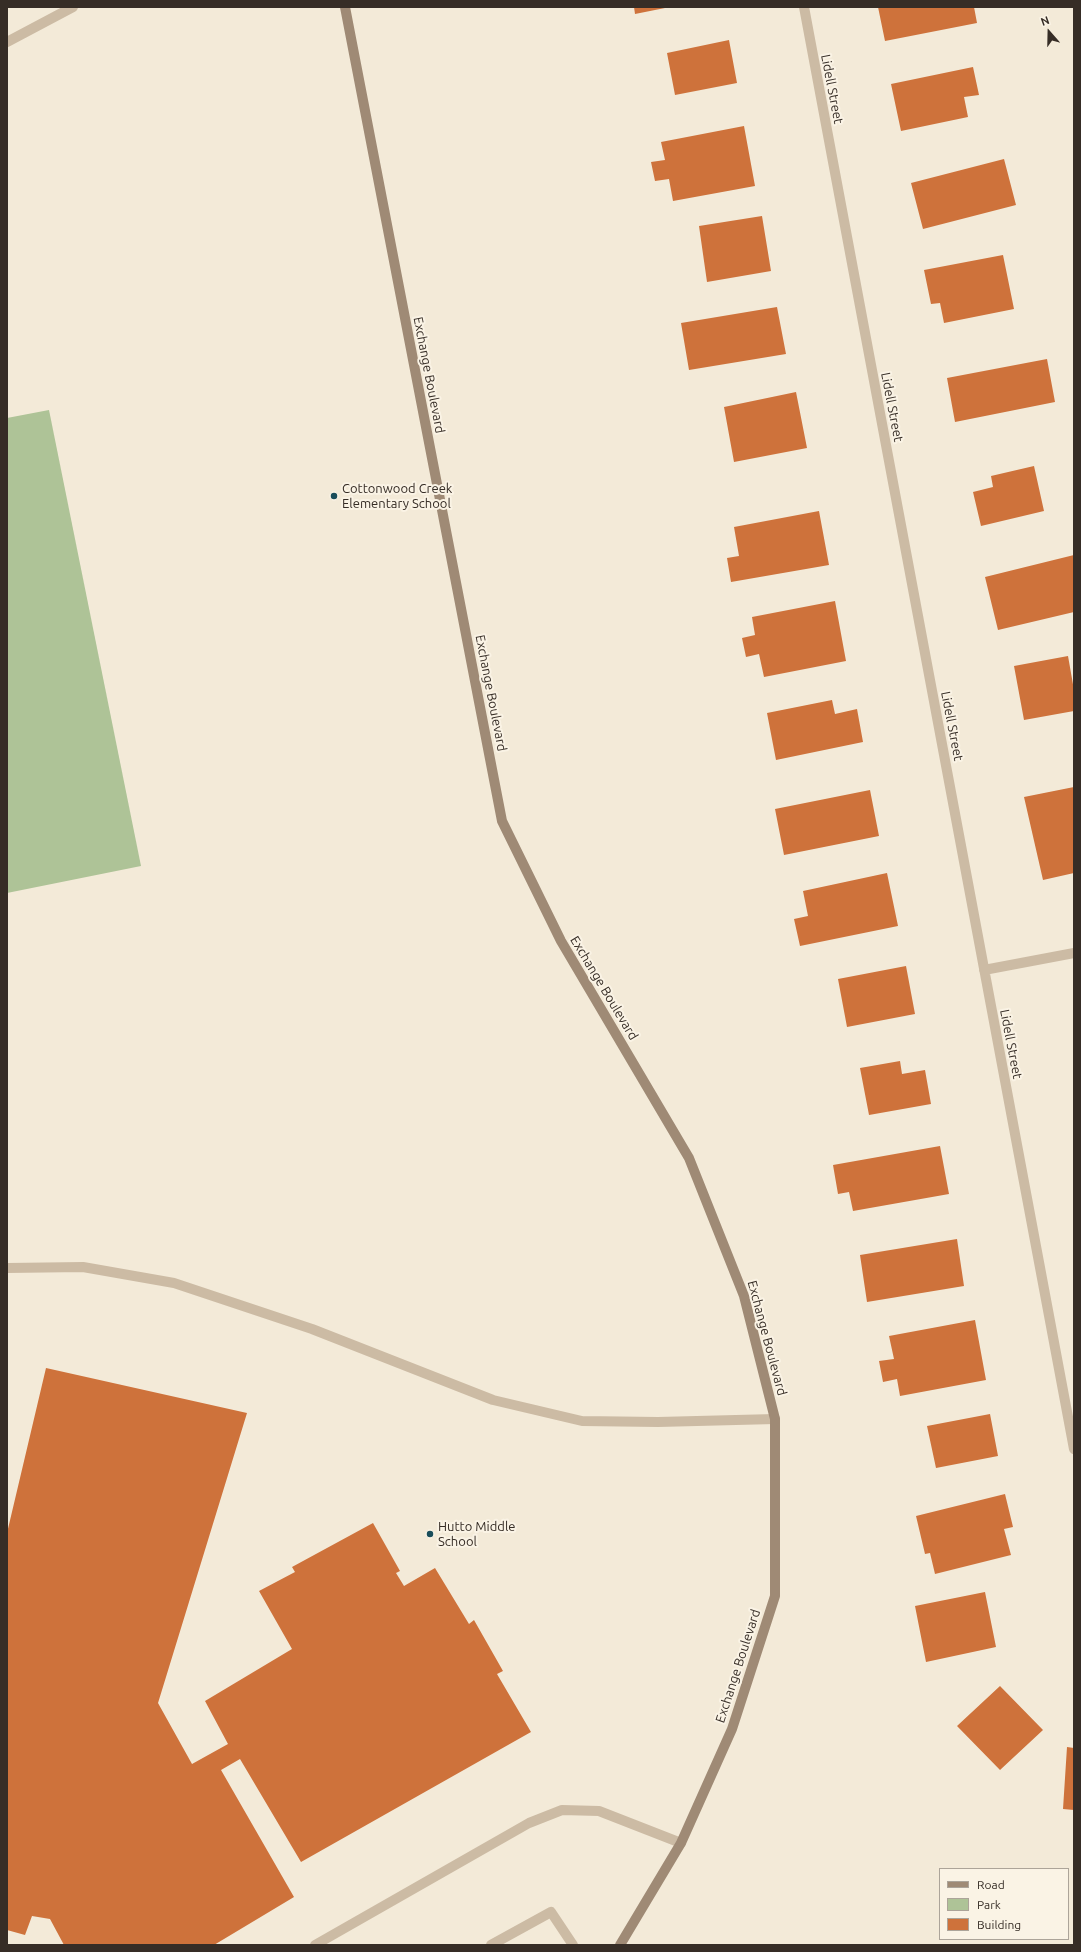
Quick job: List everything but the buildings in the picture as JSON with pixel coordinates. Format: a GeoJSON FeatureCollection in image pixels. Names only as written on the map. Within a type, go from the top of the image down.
{"type":"FeatureCollection","features":[{"type":"Feature","properties":{"kind":"street"},"geometry":{"type":"LineString","coordinates":[[7,42],[73,7]]}},
{"type":"Feature","properties":{"kind":"street","name":"Exchange Boulevard"},"geometry":{"type":"LineString","coordinates":[[346,7],[502,821],[560,941],[689,1158],[744,1296],[775,1419],[775,1596],[732,1729],[682,1843],[620,1945]]}},
{"type":"Feature","properties":{"kind":"street","name":"Lidell Street"},"geometry":{"type":"LineString","coordinates":[[804,7],[1074,1449]]}},
{"type":"Feature","properties":{"kind":"street"},"geometry":{"type":"LineString","coordinates":[[984,970],[1074,953]]}},
{"type":"Feature","properties":{"kind":"street"},"geometry":{"type":"LineString","coordinates":[[7,1268],[83,1267],[174,1283],[312,1329],[493,1400],[582,1421],[658,1422],[775,1419]]}},
{"type":"Feature","properties":{"kind":"street"},"geometry":{"type":"LineString","coordinates":[[315,1945],[530,1823],[562,1810],[599,1811],[682,1843]]}},
{"type":"Feature","properties":{"kind":"street"},"geometry":{"type":"LineString","coordinates":[[491,1945],[551,1912],[573,1945]]}},
{"type":"Feature","properties":{"kind":"green space"},"geometry":{"type":"Polygon","coordinates":[[[49,410],[141,866],[7,893],[7,418],[49,410]]]}},
{"type":"Feature","properties":{"kind":"place","name":"Cottonwood Creek Elementary School"},"geometry":{"type":"Point","coordinates":[334,496]}},
{"type":"Feature","properties":{"kind":"place","name":"Hutto Middle School"},"geometry":{"type":"Point","coordinates":[430,1534]}}]}
